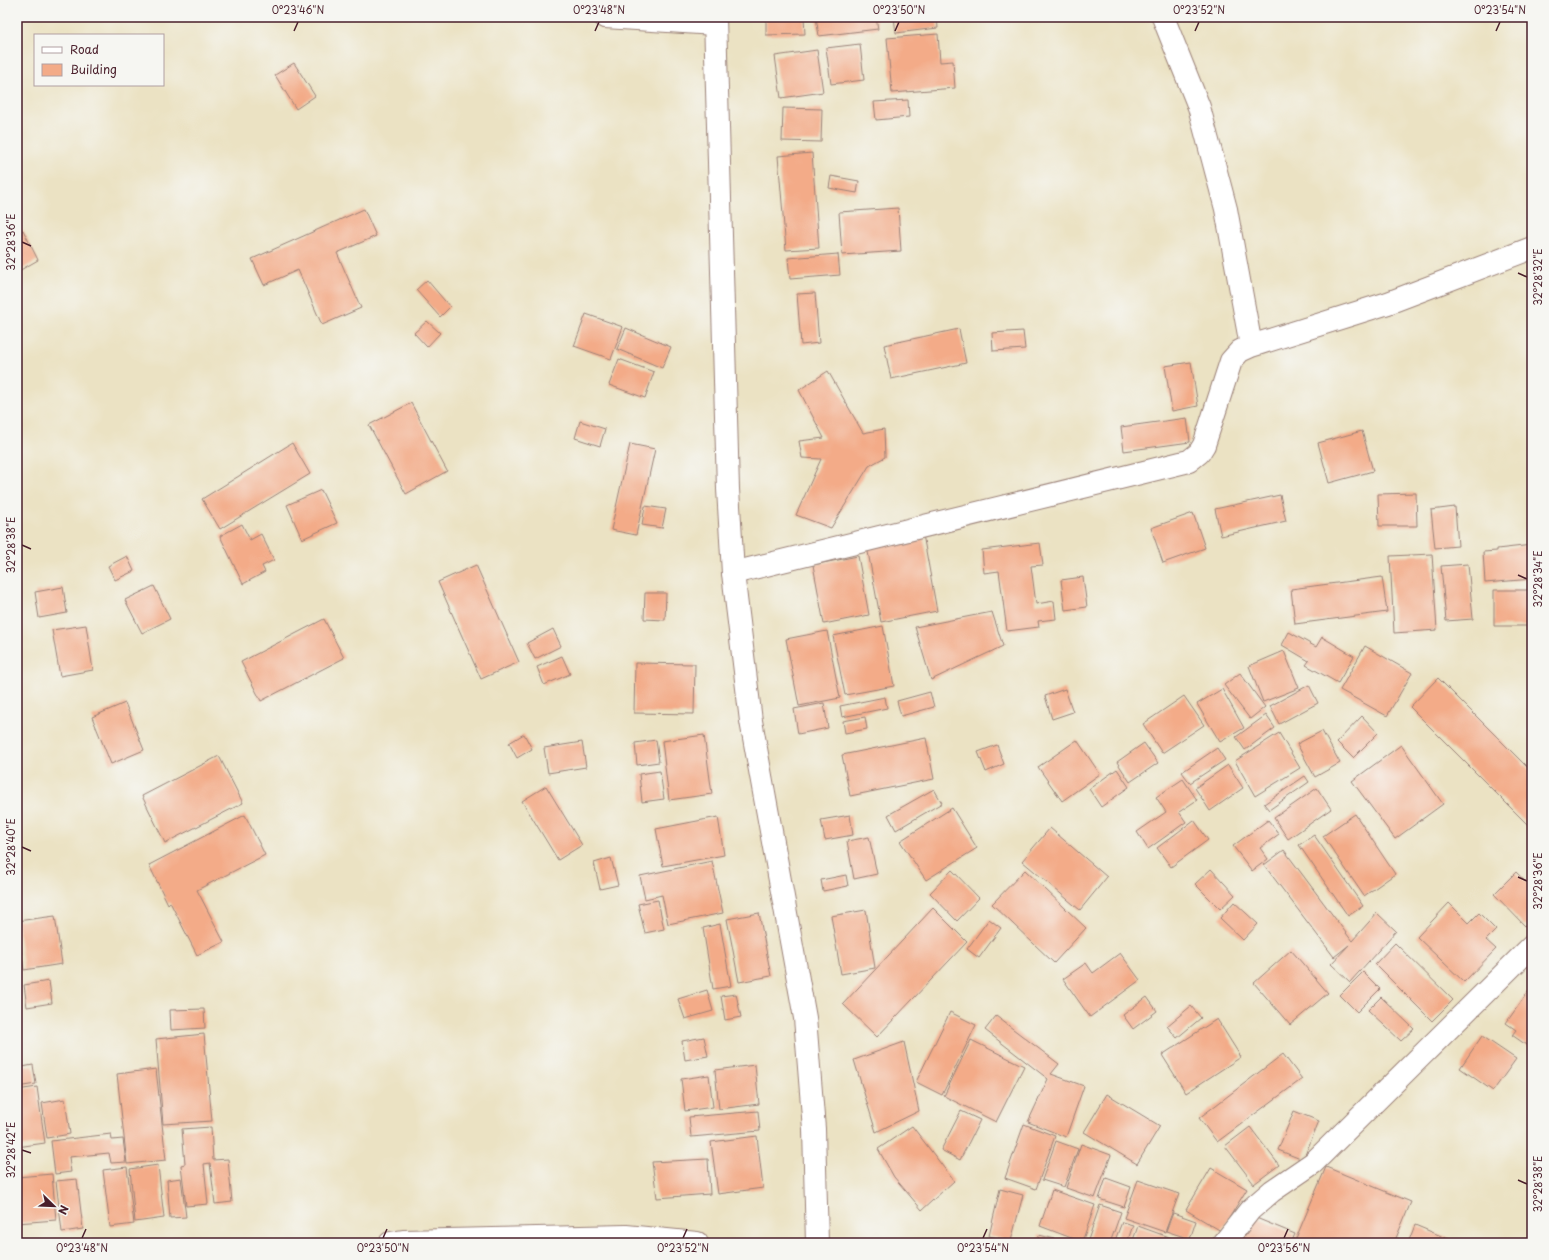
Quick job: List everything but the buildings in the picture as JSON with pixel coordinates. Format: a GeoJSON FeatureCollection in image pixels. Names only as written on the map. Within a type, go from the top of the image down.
{"type":"FeatureCollection","features":[{"type":"Feature","properties":{"kind":"street"},"geometry":{"type":"LineString","coordinates":[[604,17],[715,21],[728,489],[732,573],[751,721],[805,1018],[814,1129],[817,1243]]}},
{"type":"Feature","properties":{"kind":"street"},"geometry":{"type":"LineString","coordinates":[[1163,17],[1199,107],[1226,209],[1251,346]]}},
{"type":"Feature","properties":{"kind":"street"},"geometry":{"type":"LineString","coordinates":[[732,573],[1190,461],[1199,453],[1204,445],[1231,361],[1240,351],[1251,346],[1388,303],[1532,248]]}},
{"type":"Feature","properties":{"kind":"street"},"geometry":{"type":"LineString","coordinates":[[1224,1243],[1250,1210],[1272,1191],[1313,1163],[1532,946]]}},
{"type":"Feature","properties":{"kind":"street"},"geometry":{"type":"LineString","coordinates":[[390,1243],[403,1241],[626,1236],[697,1243]]}}]}
